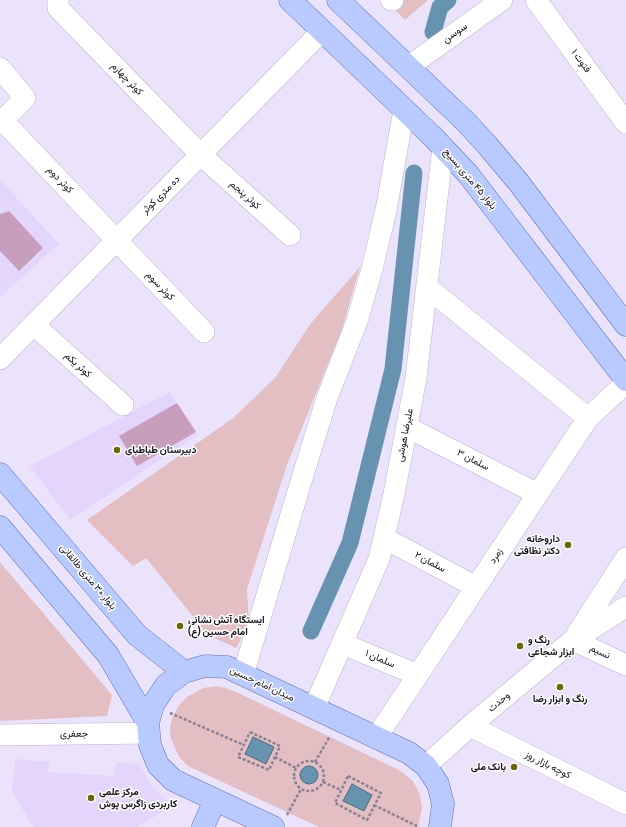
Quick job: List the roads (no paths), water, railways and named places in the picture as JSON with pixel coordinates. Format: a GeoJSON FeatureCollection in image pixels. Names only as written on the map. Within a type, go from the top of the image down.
{"type":"FeatureCollection","features":[{"type":"Feature","properties":{"kind":"main road","name":"بلوار ۴۵ متری بسیج"},"geometry":{"type":"LineString","coordinates":[[290,0],[443,147],[468,174],[594,337],[626,381]]}},
{"type":"Feature","properties":{"kind":"main road"},"geometry":{"type":"LineString","coordinates":[[338,0],[488,146],[519,183],[624,322],[594,337]]}},
{"type":"Feature","properties":{"kind":"main road","name":"بلوار ۳۰ متری طالقانی"},"geometry":{"type":"LineString","coordinates":[[0,474],[137,636],[184,672]]}},
{"type":"Feature","properties":{"kind":"main road"},"geometry":{"type":"LineString","coordinates":[[0,527],[108,655],[150,720],[150,745],[158,764],[173,780],[216,800],[278,824]]}},
{"type":"Feature","properties":{"kind":"main road","name":"میدان امام حسین"},"geometry":{"type":"LineString","coordinates":[[150,720],[166,685],[184,672],[205,666],[227,668],[409,753],[426,766],[438,784],[443,804],[443,824]]}},
{"type":"Feature","properties":{"kind":"main road"},"geometry":{"type":"LineString","coordinates":[[203,827],[216,800]]}},
{"type":"Feature","properties":{"kind":"street","name":"کوثر چهارم"},"geometry":{"type":"LineString","coordinates":[[58,0],[58,8],[201,155]]}},
{"type":"Feature","properties":{"kind":"street","name":"سوسن"},"geometry":{"type":"LineString","coordinates":[[408,67],[502,0]]}},
{"type":"Feature","properties":{"kind":"street","name":"فتوت ۱"},"geometry":{"type":"LineString","coordinates":[[536,0],[626,123]]}},
{"type":"Feature","properties":{"kind":"street","name":"ده متری کوثر"},"geometry":{"type":"LineString","coordinates":[[0,359],[322,31]]}},
{"type":"Feature","properties":{"kind":"street"},"geometry":{"type":"LineString","coordinates":[[0,68],[25,98],[1,121]]}},
{"type":"Feature","properties":{"kind":"street"},"geometry":{"type":"LineString","coordinates":[[243,675],[327,398],[357,321],[372,269],[386,210],[404,110]]}},
{"type":"Feature","properties":{"kind":"street","name":"کوثر دوم"},"geometry":{"type":"LineString","coordinates":[[1,121],[117,240]]}},
{"type":"Feature","properties":{"kind":"street","name":"علیرضا هوشی"},"geometry":{"type":"LineString","coordinates":[[314,708],[379,559],[384,538],[416,378],[443,147]]}},
{"type":"Feature","properties":{"kind":"street","name":"کوثر پنجم"},"geometry":{"type":"LineString","coordinates":[[201,155],[290,235]]}},
{"type":"Feature","properties":{"kind":"street","name":"کوثر سوم"},"geometry":{"type":"LineString","coordinates":[[117,240],[204,332]]}},
{"type":"Feature","properties":{"kind":"street"},"geometry":{"type":"LineString","coordinates":[[426,287],[588,418]]}},
{"type":"Feature","properties":{"kind":"street","name":"کوثر یکم"},"geometry":{"type":"LineString","coordinates":[[34,325],[123,405]]}},
{"type":"Feature","properties":{"kind":"street","name":"زمرد"},"geometry":{"type":"LineString","coordinates":[[376,738],[588,418],[626,381]]}},
{"type":"Feature","properties":{"kind":"street","name":"سلمان ۳"},"geometry":{"type":"LineString","coordinates":[[407,427],[538,494]]}},
{"type":"Feature","properties":{"kind":"street","name":"سلمان ۲"},"geometry":{"type":"LineString","coordinates":[[384,538],[476,587]]}},
{"type":"Feature","properties":{"kind":"street","name":"وحدت"},"geometry":{"type":"LineString","coordinates":[[574,640],[626,558]]}},
{"type":"Feature","properties":{"kind":"street","name":"وحدت"},"geometry":{"type":"LineString","coordinates":[[426,766],[470,726],[574,640],[626,607]]}},
{"type":"Feature","properties":{"kind":"street","name":"نسیم"},"geometry":{"type":"LineString","coordinates":[[574,640],[626,665]]}},
{"type":"Feature","properties":{"kind":"street","name":"سلمان ۱"},"geometry":{"type":"LineString","coordinates":[[342,644],[418,675]]}},
{"type":"Feature","properties":{"kind":"street","name":"جعفری"},"geometry":{"type":"LineString","coordinates":[[0,735],[150,720]]}},
{"type":"Feature","properties":{"kind":"street","name":"کوچه بازار روز"},"geometry":{"type":"LineString","coordinates":[[470,726],[626,804]]}},
{"type":"Feature","properties":{"kind":"water"},"geometry":{"type":"Polygon","coordinates":[[[253,737],[274,747],[266,764],[245,754],[253,737]]]}},
{"type":"Feature","properties":{"kind":"water"},"geometry":{"type":"Polygon","coordinates":[[[309,766],[315,769],[318,775],[315,781],[309,784],[303,781],[300,775],[303,769],[309,766]]]}},
{"type":"Feature","properties":{"kind":"water"},"geometry":{"type":"Polygon","coordinates":[[[352,784],[372,795],[364,811],[343,801],[352,784]]]}},
{"type":"Feature","properties":{"kind":"waterway"},"geometry":{"type":"LineString","coordinates":[[433,32],[440,7],[448,0]]}},
{"type":"Feature","properties":{"kind":"waterway"},"geometry":{"type":"LineString","coordinates":[[311,631],[350,543],[393,369],[414,173]]}},
{"type":"Feature","properties":{"kind":"place","name":"دبیرستان طباطبای"},"geometry":{"type":"Point","coordinates":[117,450]}},
{"type":"Feature","properties":{"kind":"place","name":"داروخانه دکتر نظافتی"},"geometry":{"type":"Point","coordinates":[568,545]}},
{"type":"Feature","properties":{"kind":"place","name":"ایستگاه آتش نشانی امام حسین (ع)"},"geometry":{"type":"Point","coordinates":[180,626]}},
{"type":"Feature","properties":{"kind":"place","name":"رنگ و ابزار شجاعی"},"geometry":{"type":"Point","coordinates":[520,646]}},
{"type":"Feature","properties":{"kind":"place","name":"رنگ و ابزار رضا"},"geometry":{"type":"Point","coordinates":[560,687]}},
{"type":"Feature","properties":{"kind":"place","name":"بانک ملی"},"geometry":{"type":"Point","coordinates":[514,767]}},
{"type":"Feature","properties":{"kind":"place","name":"مرکز علمی کاربردی زاگرس پوش"},"geometry":{"type":"Point","coordinates":[91,798]}}]}
